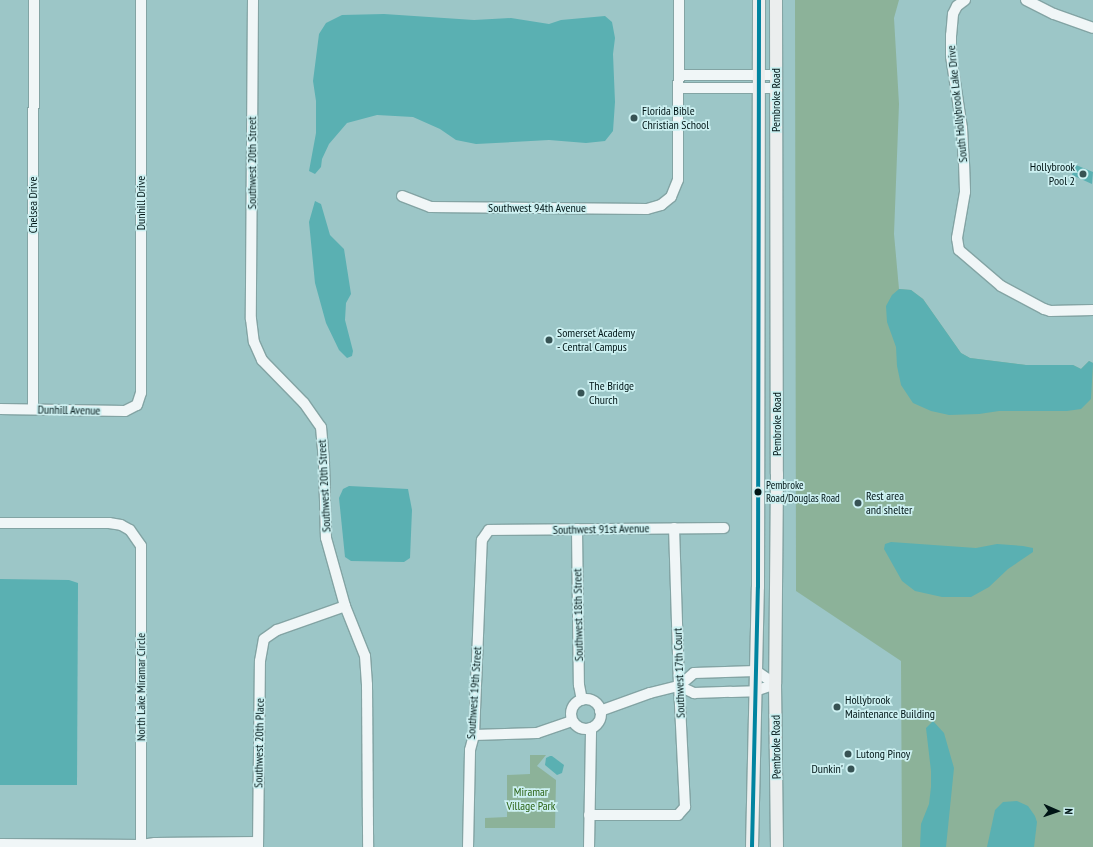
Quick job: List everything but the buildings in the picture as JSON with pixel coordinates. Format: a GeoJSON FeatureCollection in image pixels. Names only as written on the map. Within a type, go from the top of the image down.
{"type":"FeatureCollection","features":[{"type":"Feature","properties":{"kind":"main road","name":"Pembroke Road"},"geometry":{"type":"LineString","coordinates":[[752,847],[756,671],[759,0]]}},
{"type":"Feature","properties":{"kind":"main road","name":"Pembroke Road"},"geometry":{"type":"LineString","coordinates":[[776,0],[775,684],[777,847]]}},
{"type":"Feature","properties":{"kind":"main road"},"geometry":{"type":"LineString","coordinates":[[758,419],[776,418]]}},
{"type":"Feature","properties":{"kind":"street","name":"Chelsea Drive"},"geometry":{"type":"LineString","coordinates":[[33,410],[34,0]]}},
{"type":"Feature","properties":{"kind":"street","name":"Dunhill Drive"},"geometry":{"type":"LineString","coordinates":[[137,405],[141,393],[141,0]]}},
{"type":"Feature","properties":{"kind":"street","name":"Southwest 20th Street"},"geometry":{"type":"LineString","coordinates":[[253,0],[251,319],[254,342],[262,360],[304,403],[321,427],[324,463],[326,538],[345,606],[365,656],[367,685],[368,847]]}},
{"type":"Feature","properties":{"kind":"street"},"geometry":{"type":"LineString","coordinates":[[679,0],[679,88],[776,88]]}},
{"type":"Feature","properties":{"kind":"street","name":"South Hollybrook Lake Drive"},"geometry":{"type":"LineString","coordinates":[[965,0],[958,6],[953,14],[950,56],[962,128],[964,162],[965,192],[957,238],[960,250],[1001,286],[1044,309],[1093,310]]}},
{"type":"Feature","properties":{"kind":"street"},"geometry":{"type":"LineString","coordinates":[[1026,0],[1054,14],[1093,28]]}},
{"type":"Feature","properties":{"kind":"street"},"geometry":{"type":"LineString","coordinates":[[680,75],[776,75]]}},
{"type":"Feature","properties":{"kind":"street","name":"Southwest 94th Avenue"},"geometry":{"type":"LineString","coordinates":[[402,196],[430,207],[647,209],[661,205],[670,197],[678,180],[679,88]]}},
{"type":"Feature","properties":{"kind":"street","name":"Dunhill Avenue"},"geometry":{"type":"LineString","coordinates":[[0,409],[125,411],[137,405]]}},
{"type":"Feature","properties":{"kind":"street","name":"North Lake Miramar Circle"},"geometry":{"type":"LineString","coordinates":[[0,523],[109,523],[121,525],[130,530],[141,546],[141,846]]}},
{"type":"Feature","properties":{"kind":"street","name":"Southwest 17th Court"},"geometry":{"type":"LineString","coordinates":[[589,815],[678,815],[685,807],[679,686],[674,528]]}},
{"type":"Feature","properties":{"kind":"street","name":"Southwest 91st Avenue"},"geometry":{"type":"LineString","coordinates":[[482,540],[489,530],[724,528]]}},
{"type":"Feature","properties":{"kind":"street","name":"Southwest 18th Street"},"geometry":{"type":"LineString","coordinates":[[577,529],[579,685],[582,700]]}},
{"type":"Feature","properties":{"kind":"street","name":"Southwest 19th Street"},"geometry":{"type":"LineString","coordinates":[[468,847],[470,750],[474,735],[482,540]]}},
{"type":"Feature","properties":{"kind":"street","name":"Southwest 20th Place"},"geometry":{"type":"LineString","coordinates":[[258,844],[260,661],[264,639],[277,630],[345,606]]}},
{"type":"Feature","properties":{"kind":"street"},"geometry":{"type":"LineString","coordinates":[[600,711],[650,693],[679,686],[694,674],[756,671],[775,684]]}},
{"type":"Feature","properties":{"kind":"street"},"geometry":{"type":"LineString","coordinates":[[679,686],[694,693],[755,691],[775,684]]}},
{"type":"Feature","properties":{"kind":"street"},"geometry":{"type":"LineString","coordinates":[[589,847],[591,728],[599,720],[600,711],[596,704],[592,701],[582,700],[575,703],[571,714],[572,721],[580,728],[591,728]]}},
{"type":"Feature","properties":{"kind":"street"},"geometry":{"type":"LineString","coordinates":[[474,735],[537,733],[572,721]]}},
{"type":"Feature","properties":{"kind":"street"},"geometry":{"type":"LineString","coordinates":[[0,844],[141,846],[155,843],[258,844]]}},
{"type":"Feature","properties":{"kind":"green space"},"geometry":{"type":"Polygon","coordinates":[[[795,0],[899,0],[894,18],[899,104],[894,234],[899,289],[911,290],[923,299],[961,353],[970,358],[1026,365],[1073,365],[1081,369],[1089,361],[1093,363],[1093,847],[902,847],[901,661],[796,591],[795,0]]]}},
{"type":"Feature","properties":{"kind":"green space","name":"Miramar Village Park"},"geometry":{"type":"Polygon","coordinates":[[[530,755],[546,755],[537,766],[556,780],[555,828],[485,828],[485,818],[507,817],[507,775],[530,774],[530,755]]]}},
{"type":"Feature","properties":{"kind":"water"},"geometry":{"type":"Polygon","coordinates":[[[384,14],[474,20],[511,18],[549,24],[561,20],[605,16],[612,22],[615,38],[613,54],[615,102],[613,131],[605,141],[586,143],[549,140],[476,144],[456,140],[440,129],[413,117],[377,115],[347,123],[329,144],[322,159],[321,167],[315,174],[309,171],[316,133],[316,101],[313,81],[319,34],[326,23],[342,15],[384,14]]]}},
{"type":"Feature","properties":{"kind":"water","name":"Hollybrook Pool 2"},"geometry":{"type":"Polygon","coordinates":[[[1076,165],[1093,172],[1092,184],[1072,175],[1076,165]]]}},
{"type":"Feature","properties":{"kind":"water"},"geometry":{"type":"Polygon","coordinates":[[[315,201],[321,204],[330,235],[344,249],[351,294],[346,303],[345,320],[353,351],[352,356],[347,358],[339,350],[326,323],[315,283],[309,222],[315,201]]]}},
{"type":"Feature","properties":{"kind":"water"},"geometry":{"type":"Polygon","coordinates":[[[899,289],[911,290],[923,299],[961,353],[970,358],[1026,365],[1073,365],[1081,369],[1089,361],[1093,363],[1091,399],[1081,409],[1067,411],[999,411],[979,414],[949,415],[931,411],[913,403],[901,385],[897,366],[896,347],[887,322],[886,306],[892,295],[899,289]]]}},
{"type":"Feature","properties":{"kind":"water"},"geometry":{"type":"Polygon","coordinates":[[[349,486],[408,489],[412,510],[410,558],[404,562],[351,561],[345,557],[339,498],[343,489],[349,486]]]}},
{"type":"Feature","properties":{"kind":"water"},"geometry":{"type":"Polygon","coordinates":[[[891,542],[976,548],[997,544],[1033,548],[1033,552],[1008,569],[989,587],[971,597],[942,597],[915,591],[902,581],[884,549],[885,544],[891,542]]]}},
{"type":"Feature","properties":{"kind":"water"},"geometry":{"type":"Polygon","coordinates":[[[0,579],[69,580],[78,583],[77,785],[0,785],[0,579]]]}},
{"type":"Feature","properties":{"kind":"water"},"geometry":{"type":"Polygon","coordinates":[[[933,721],[944,733],[954,768],[946,847],[920,847],[921,824],[929,804],[931,787],[931,771],[926,728],[933,721]]]}},
{"type":"Feature","properties":{"kind":"water"},"geometry":{"type":"Polygon","coordinates":[[[550,756],[564,765],[562,773],[557,775],[545,765],[546,758],[550,756]]]}},
{"type":"Feature","properties":{"kind":"water"},"geometry":{"type":"Polygon","coordinates":[[[1017,801],[1028,806],[1035,816],[1037,822],[1034,847],[987,847],[995,810],[1003,802],[1017,801]]]}},
{"type":"Feature","properties":{"kind":"transit line"},"geometry":{"type":"LineString","coordinates":[[752,847],[758,587],[759,0]]}},
{"type":"Feature","properties":{"kind":"place","name":"Florida Bible Christian School"},"geometry":{"type":"Point","coordinates":[634,118]}},
{"type":"Feature","properties":{"kind":"place","name":"Hollybrook Pool 2"},"geometry":{"type":"Point","coordinates":[1083,174]}},
{"type":"Feature","properties":{"kind":"place","name":"Somerset Academy - Central Campus"},"geometry":{"type":"Point","coordinates":[549,340]}},
{"type":"Feature","properties":{"kind":"place","name":"The Bridge Church"},"geometry":{"type":"Point","coordinates":[581,393]}},
{"type":"Feature","properties":{"kind":"place","name":"Pembroke Road/Douglas Road"},"geometry":{"type":"Point","coordinates":[758,492]}},
{"type":"Feature","properties":{"kind":"place","name":"Rest area and shelter"},"geometry":{"type":"Point","coordinates":[858,503]}},
{"type":"Feature","properties":{"kind":"place","name":"Hollybrook Maintenance Building"},"geometry":{"type":"Point","coordinates":[837,707]}},
{"type":"Feature","properties":{"kind":"place","name":"Lutong Pinoy"},"geometry":{"type":"Point","coordinates":[848,754]}},
{"type":"Feature","properties":{"kind":"place","name":"Dunkin'"},"geometry":{"type":"Point","coordinates":[851,769]}}]}
